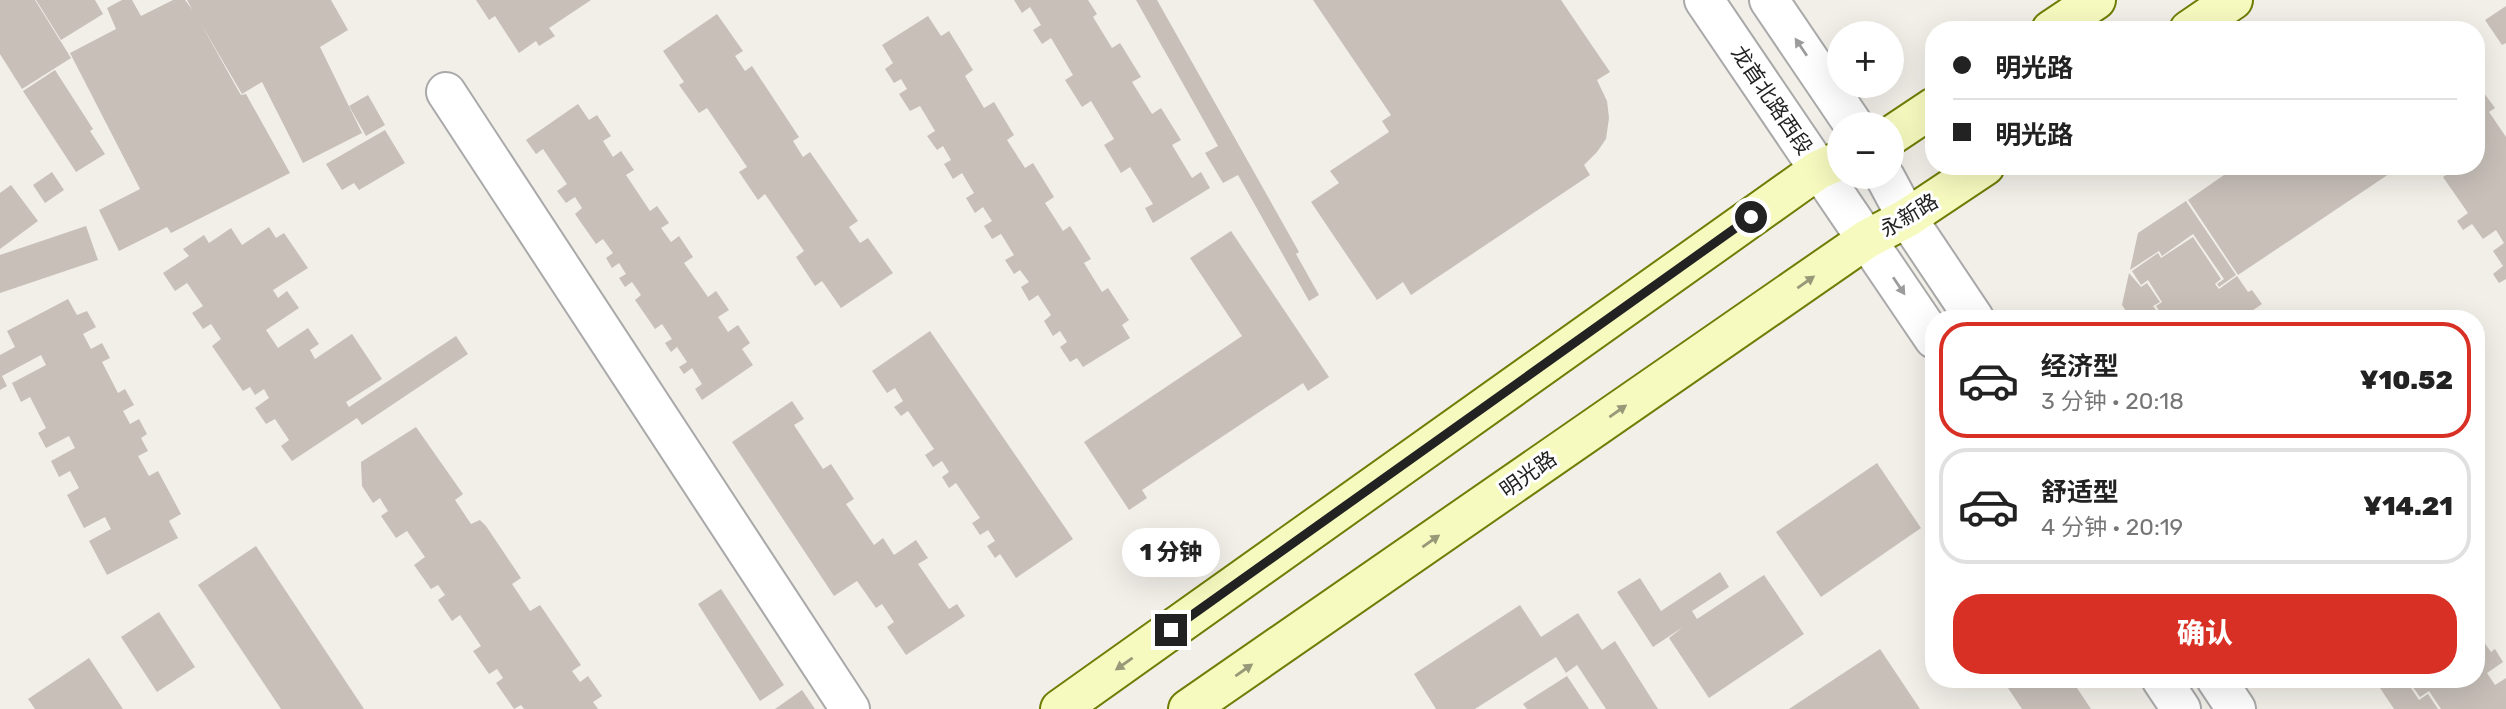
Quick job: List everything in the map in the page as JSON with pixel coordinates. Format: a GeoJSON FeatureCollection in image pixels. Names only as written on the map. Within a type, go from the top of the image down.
{"type":"FeatureCollection","features":[{"type":"Feature","properties":{"kind":"main road"},"geometry":{"type":"LineString","coordinates":[[2064,21],[2096,0]]}},
{"type":"Feature","properties":{"kind":"main road"},"geometry":{"type":"LineString","coordinates":[[2202,21],[2234,0]]}},
{"type":"Feature","properties":{"kind":"main road"},"geometry":{"type":"LineString","coordinates":[[1904,127],[1925,113]]}},
{"type":"Feature","properties":{"kind":"main road"},"geometry":{"type":"LineString","coordinates":[[1060,709],[1827,166]]}},
{"type":"Feature","properties":{"kind":"main road","name":"永新路"},"geometry":{"type":"LineString","coordinates":[[1867,239],[1907,218],[1972,175]]}},
{"type":"Feature","properties":{"kind":"main road","name":"明光路"},"geometry":{"type":"LineString","coordinates":[[1188,709],[1867,239]]}},
{"type":"Feature","properties":{"kind":"street","name":"龙首北路西段"},"geometry":{"type":"LineString","coordinates":[[1704,0],[1827,162]]}},
{"type":"Feature","properties":{"kind":"street"},"geometry":{"type":"LineString","coordinates":[[1769,0],[1845,112]]}},
{"type":"Feature","properties":{"kind":"street"},"geometry":{"type":"LineString","coordinates":[[446,92],[850,709]]}},
{"type":"Feature","properties":{"kind":"street","name":"龙首北路西段"},"geometry":{"type":"LineString","coordinates":[[1841,189],[1867,239],[1925,326]]}},
{"type":"Feature","properties":{"kind":"street"},"geometry":{"type":"LineString","coordinates":[[1891,189],[1907,218],[1969,310]]}},
{"type":"Feature","properties":{"kind":"street"},"geometry":{"type":"LineString","coordinates":[[2167,688],[2180,709]]}},
{"type":"Feature","properties":{"kind":"street"},"geometry":{"type":"LineString","coordinates":[[2222,688],[2236,709]]}},
{"type":"Feature","properties":{"kind":"building"},"geometry":{"type":"Polygon","coordinates":[[[0,0],[35,0],[71,58],[22,89],[0,54],[0,0]]]}},
{"type":"Feature","properties":{"kind":"building"},"geometry":{"type":"Polygon","coordinates":[[[36,0],[95,0],[103,14],[61,40],[36,0]]]}},
{"type":"Feature","properties":{"kind":"building"},"geometry":{"type":"Polygon","coordinates":[[[122,0],[132,0],[141,16],[173,0],[185,0],[192,9],[187,0],[331,0],[348,30],[320,47],[362,133],[303,163],[262,82],[242,94],[200,22],[241,95],[246,94],[290,173],[171,233],[167,227],[119,251],[99,210],[140,189],[70,53],[116,29],[107,8],[122,0]]]}},
{"type":"Feature","properties":{"kind":"building"},"geometry":{"type":"Polygon","coordinates":[[[476,0],[591,0],[549,28],[555,36],[539,46],[536,41],[519,53],[495,16],[489,20],[476,0]]]}},
{"type":"Feature","properties":{"kind":"building"},"geometry":{"type":"Polygon","coordinates":[[[1014,0],[1088,0],[1097,14],[1093,17],[1112,48],[1120,43],[1141,77],[1132,82],[1152,114],[1161,108],[1181,140],[1172,145],[1192,178],[1201,172],[1210,188],[1153,223],[1145,208],[1153,204],[1130,167],[1121,173],[1104,145],[1114,139],[1091,101],[1082,107],[1065,80],[1073,75],[1051,38],[1042,44],[1033,30],[1041,25],[1030,7],[1022,13],[1014,0]]]}},
{"type":"Feature","properties":{"kind":"building"},"geometry":{"type":"Polygon","coordinates":[[[1136,0],[1157,0],[1299,252],[1296,254],[1319,295],[1309,301],[1238,175],[1223,183],[1205,153],[1218,146],[1136,0]]]}},
{"type":"Feature","properties":{"kind":"building"},"geometry":{"type":"Polygon","coordinates":[[[1313,0],[1561,0],[1610,72],[1597,80],[1607,101],[1609,118],[1606,139],[1584,165],[1590,175],[1411,295],[1403,282],[1377,300],[1311,202],[1339,183],[1330,171],[1389,132],[1382,121],[1391,115],[1313,0]]]}},
{"type":"Feature","properties":{"kind":"building"},"geometry":{"type":"Polygon","coordinates":[[[2506,6],[2506,43],[2502,45],[2485,20],[2506,6]]]}},
{"type":"Feature","properties":{"kind":"building"},"geometry":{"type":"Polygon","coordinates":[[[717,14],[743,51],[735,56],[745,71],[752,66],[799,137],[793,141],[803,157],[810,152],[858,221],[849,227],[860,243],[868,238],[893,273],[841,308],[822,281],[815,286],[796,257],[804,251],[765,194],[758,200],[739,172],[747,167],[707,108],[699,113],[679,85],[684,82],[663,51],[717,14]]]}},
{"type":"Feature","properties":{"kind":"building"},"geometry":{"type":"Polygon","coordinates":[[[928,16],[941,36],[949,31],[973,70],[965,76],[984,108],[994,102],[1014,135],[1007,140],[1025,168],[1033,163],[1054,197],[1045,203],[1063,231],[1070,226],[1091,259],[1084,263],[1102,292],[1108,288],[1129,320],[1122,325],[1130,338],[1083,367],[1077,358],[1070,362],[1060,347],[1067,342],[1060,331],[1053,336],[1044,321],[1051,315],[1038,295],[1029,301],[1021,287],[1029,282],[1020,270],[1014,274],[1005,260],[1014,255],[1001,234],[992,239],[984,226],[992,221],[983,207],[975,213],[966,198],[974,193],[962,173],[953,179],[944,164],[951,160],[943,146],[937,150],[927,136],[935,131],[920,106],[910,111],[899,94],[907,89],[901,79],[894,83],[885,69],[893,63],[882,45],[928,16]]]}},
{"type":"Feature","properties":{"kind":"building"},"geometry":{"type":"Polygon","coordinates":[[[55,70],[93,129],[90,131],[105,154],[76,172],[23,91],[55,70]]]}},
{"type":"Feature","properties":{"kind":"building"},"geometry":{"type":"Polygon","coordinates":[[[2485,94],[2495,108],[2489,112],[2506,137],[2506,279],[2499,283],[2493,274],[2503,266],[2493,251],[2504,243],[2496,230],[2483,239],[2472,224],[2463,230],[2457,221],[2468,213],[2443,177],[2485,175],[2485,94]]]}},
{"type":"Feature","properties":{"kind":"building"},"geometry":{"type":"Polygon","coordinates":[[[368,95],[385,125],[366,136],[349,106],[368,95]]]}},
{"type":"Feature","properties":{"kind":"building"},"geometry":{"type":"Polygon","coordinates":[[[578,104],[589,120],[597,115],[611,136],[603,141],[613,157],[621,151],[634,170],[626,175],[650,211],[657,206],[669,223],[661,228],[671,242],[679,236],[693,257],[684,263],[708,297],[716,291],[729,310],[718,317],[728,332],[738,325],[750,343],[742,349],[753,365],[702,400],[695,389],[702,384],[692,368],[684,374],[679,367],[687,362],[677,347],[671,352],[665,343],[672,339],[662,324],[655,329],[635,300],[641,295],[632,282],[625,287],[619,278],[626,274],[619,263],[612,268],[606,258],[613,253],[603,239],[596,244],[575,214],[582,208],[575,197],[566,203],[557,191],[567,184],[543,149],[536,154],[526,140],[578,104]]]}},
{"type":"Feature","properties":{"kind":"building"},"geometry":{"type":"Polygon","coordinates":[[[385,130],[405,163],[359,190],[354,183],[342,190],[326,164],[385,130]]]}},
{"type":"Feature","properties":{"kind":"building"},"geometry":{"type":"Polygon","coordinates":[[[52,172],[64,190],[45,203],[33,185],[52,172]]]}},
{"type":"Feature","properties":{"kind":"building"},"geometry":{"type":"Polygon","coordinates":[[[2224,175],[2388,175],[2238,275],[2188,200],[2224,175]]]}},
{"type":"Feature","properties":{"kind":"building"},"geometry":{"type":"Polygon","coordinates":[[[11,185],[38,221],[0,249],[0,193],[11,185]]]}},
{"type":"Feature","properties":{"kind":"building"},"geometry":{"type":"Polygon","coordinates":[[[2186,201],[2236,275],[2219,287],[2217,284],[2224,279],[2193,234],[2162,256],[2159,251],[2130,270],[2138,233],[2186,201]]]}},
{"type":"Feature","properties":{"kind":"building"},"geometry":{"type":"Polygon","coordinates":[[[86,226],[98,260],[0,293],[0,255],[86,226]]]}},
{"type":"Feature","properties":{"kind":"building"},"geometry":{"type":"Polygon","coordinates":[[[269,227],[276,238],[284,233],[308,268],[273,290],[278,298],[287,291],[299,308],[266,330],[278,348],[308,328],[319,344],[310,350],[315,359],[352,334],[382,379],[346,402],[349,407],[456,336],[468,354],[362,425],[357,418],[292,461],[281,446],[289,440],[275,419],[266,424],[255,408],[269,398],[264,389],[255,395],[250,387],[243,391],[212,346],[221,339],[211,324],[203,329],[192,313],[203,306],[187,283],[175,291],[163,273],[189,256],[183,249],[204,235],[209,243],[231,228],[242,245],[269,227]]]}},
{"type":"Feature","properties":{"kind":"building"},"geometry":{"type":"Polygon","coordinates":[[[1231,231],[1329,377],[1308,391],[1303,383],[1142,490],[1147,498],[1129,510],[1084,442],[1242,336],[1190,258],[1231,231]]]}},
{"type":"Feature","properties":{"kind":"building"},"geometry":{"type":"Polygon","coordinates":[[[2193,237],[2221,279],[2215,284],[2219,289],[2237,276],[2248,292],[2252,290],[2262,304],[2253,310],[2159,310],[2156,306],[2162,302],[2148,280],[2141,285],[2132,271],[2158,253],[2161,258],[2193,237]]]}},
{"type":"Feature","properties":{"kind":"building"},"geometry":{"type":"Polygon","coordinates":[[[2129,273],[2141,287],[2147,283],[2160,302],[2153,306],[2156,310],[2125,310],[2122,305],[2129,273]]]}},
{"type":"Feature","properties":{"kind":"building"},"geometry":{"type":"Polygon","coordinates":[[[68,299],[77,315],[87,311],[96,327],[83,334],[91,349],[102,343],[110,358],[102,362],[118,393],[125,389],[134,405],[123,411],[130,424],[139,419],[147,434],[141,438],[148,451],[138,456],[149,476],[158,471],[181,514],[169,521],[178,538],[107,575],[89,541],[111,529],[105,517],[84,528],[67,495],[79,488],[70,471],[59,477],[51,461],[75,448],[69,436],[46,448],[38,433],[46,428],[30,397],[21,402],[12,383],[46,365],[41,355],[2,376],[7,386],[0,390],[0,355],[15,347],[7,331],[68,299]]]}},
{"type":"Feature","properties":{"kind":"building"},"geometry":{"type":"Polygon","coordinates":[[[930,331],[1073,539],[1016,578],[1000,554],[995,558],[987,546],[995,541],[988,530],[980,535],[972,523],[980,518],[956,483],[949,488],[942,477],[949,472],[942,461],[933,467],[925,455],[934,449],[908,411],[901,416],[894,407],[903,401],[895,388],[887,393],[872,371],[930,331]]]}},
{"type":"Feature","properties":{"kind":"building"},"geometry":{"type":"Polygon","coordinates":[[[792,401],[804,419],[794,425],[823,469],[831,464],[854,499],[846,504],[874,545],[883,538],[894,555],[916,540],[928,558],[918,564],[949,609],[957,604],[965,616],[906,655],[887,627],[894,622],[882,604],[876,608],[857,581],[834,596],[732,442],[792,401]]]}},
{"type":"Feature","properties":{"kind":"building"},"geometry":{"type":"Polygon","coordinates":[[[416,427],[463,494],[455,500],[471,524],[480,520],[486,526],[521,578],[512,584],[530,611],[540,605],[581,665],[572,671],[580,682],[588,676],[602,696],[593,702],[598,709],[524,709],[521,705],[514,709],[496,683],[503,678],[497,669],[489,674],[473,651],[481,646],[460,615],[452,621],[438,600],[445,595],[438,585],[431,589],[414,565],[425,557],[407,531],[396,538],[381,516],[388,511],[380,498],[373,503],[362,486],[361,462],[416,427]]]}},
{"type":"Feature","properties":{"kind":"building"},"geometry":{"type":"Polygon","coordinates":[[[1877,463],[1921,528],[1821,597],[1776,532],[1877,463]]]}},
{"type":"Feature","properties":{"kind":"building"},"geometry":{"type":"Polygon","coordinates":[[[256,546],[364,709],[281,709],[198,585],[256,546]]]}},
{"type":"Feature","properties":{"kind":"building"},"geometry":{"type":"Polygon","coordinates":[[[1720,572],[1729,587],[1692,611],[1697,619],[1764,575],[1804,634],[1709,698],[1669,638],[1683,627],[1653,647],[1617,592],[1640,578],[1661,611],[1720,572]]]}},
{"type":"Feature","properties":{"kind":"building"},"geometry":{"type":"Polygon","coordinates":[[[721,589],[784,685],[760,701],[698,604],[721,589]]]}},
{"type":"Feature","properties":{"kind":"building"},"geometry":{"type":"Polygon","coordinates":[[[1520,605],[1541,637],[1578,613],[1602,650],[1615,641],[1658,709],[1606,709],[1577,665],[1566,673],[1556,657],[1475,709],[1436,709],[1414,674],[1520,605]]]}},
{"type":"Feature","properties":{"kind":"building"},"geometry":{"type":"Polygon","coordinates":[[[159,612],[195,667],[157,692],[121,637],[159,612]]]}},
{"type":"Feature","properties":{"kind":"building"},"geometry":{"type":"Polygon","coordinates":[[[2485,644],[2491,652],[2495,649],[2503,662],[2487,673],[2495,685],[2506,678],[2506,709],[2441,709],[2429,691],[2420,697],[2414,688],[2485,688],[2485,644]]]}},
{"type":"Feature","properties":{"kind":"building"},"geometry":{"type":"Polygon","coordinates":[[[1880,649],[1920,709],[1789,709],[1880,649]]]}},
{"type":"Feature","properties":{"kind":"building"},"geometry":{"type":"Polygon","coordinates":[[[89,658],[123,709],[35,709],[28,699],[89,658]]]}},
{"type":"Feature","properties":{"kind":"building"},"geometry":{"type":"Polygon","coordinates":[[[1567,676],[1589,709],[1527,709],[1523,704],[1567,676]]]}},
{"type":"Feature","properties":{"kind":"building"},"geometry":{"type":"Polygon","coordinates":[[[2008,688],[2077,688],[2091,709],[2022,709],[2008,688]]]}},
{"type":"Feature","properties":{"kind":"building"},"geometry":{"type":"Polygon","coordinates":[[[2380,688],[2411,688],[2419,700],[2428,694],[2438,709],[2394,709],[2380,688]]]}},
{"type":"Feature","properties":{"kind":"building"},"geometry":{"type":"Polygon","coordinates":[[[802,690],[815,709],[775,709],[802,690]]]}},
{"type":"Feature","properties":{"kind":"route"},"geometry":{"type":"LineString","coordinates":[[1171,630],[1751,217]]}}]}
